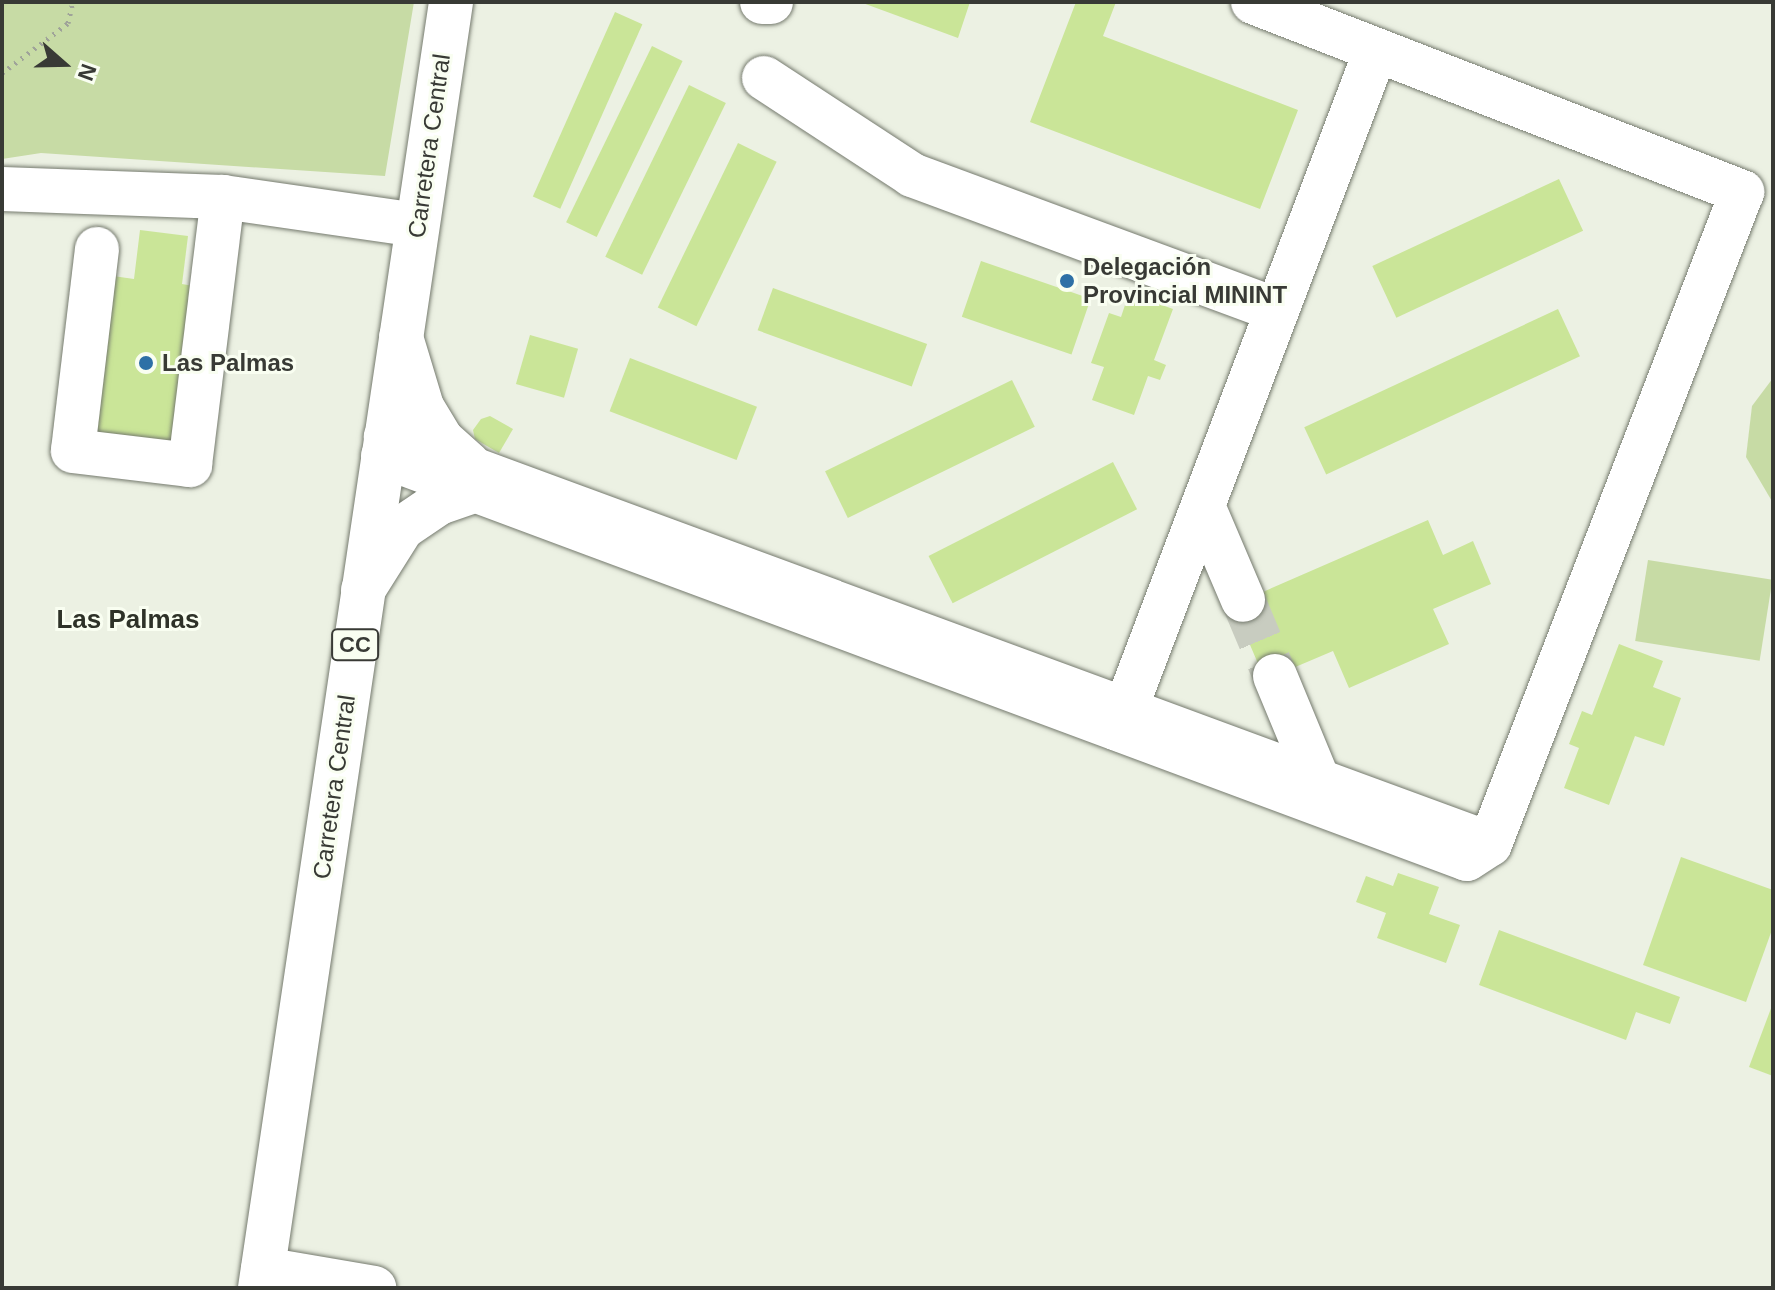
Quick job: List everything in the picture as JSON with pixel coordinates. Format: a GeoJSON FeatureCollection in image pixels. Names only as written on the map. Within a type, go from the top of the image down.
{"type":"FeatureCollection","features":[{"type":"Feature","properties":{"kind":"main road","name":"Carretera Central"},"geometry":{"type":"LineString","coordinates":[[262,1278],[451,2]]}},
{"type":"Feature","properties":{"kind":"main road"},"geometry":{"type":"LineString","coordinates":[[762,2],[771,2]]}},
{"type":"Feature","properties":{"kind":"main road"},"geometry":{"type":"LineString","coordinates":[[385,446],[1314,790],[1467,859],[1490,844],[1757,187],[1376,50],[1253,2]]}},
{"type":"Feature","properties":{"kind":"main road"},"geometry":{"type":"LineString","coordinates":[[1122,719],[1376,50]]}},
{"type":"Feature","properties":{"kind":"main road"},"geometry":{"type":"LineString","coordinates":[[764,78],[912,175],[1277,310]]}},
{"type":"Feature","properties":{"kind":"main road"},"geometry":{"type":"LineString","coordinates":[[2,189],[223,197],[417,225]]}},
{"type":"Feature","properties":{"kind":"main road"},"geometry":{"type":"LineString","coordinates":[[97,249],[73,451],[190,465],[223,197]]}},
{"type":"Feature","properties":{"kind":"main road"},"geometry":{"type":"LineString","coordinates":[[401,337],[422,407],[442,440],[475,479]]}},
{"type":"Feature","properties":{"kind":"main road"},"geometry":{"type":"LineString","coordinates":[[363,590],[402,528],[475,479]]}},
{"type":"Feature","properties":{"kind":"main road"},"geometry":{"type":"LineString","coordinates":[[1203,506],[1243,600]]}},
{"type":"Feature","properties":{"kind":"main road"},"geometry":{"type":"LineString","coordinates":[[1275,676],[1314,790]]}},
{"type":"Feature","properties":{"kind":"main road"},"geometry":{"type":"LineString","coordinates":[[262,1278],[374,1288]]}},
{"type":"Feature","properties":{"kind":"path"},"geometry":{"type":"LineString","coordinates":[[2,73],[68,23],[73,2]]}},
{"type":"Feature","properties":{"kind":"green space"},"geometry":{"type":"Polygon","coordinates":[[[2,2],[414,2],[385,176],[41,153],[2,159],[2,2]]]}},
{"type":"Feature","properties":{"kind":"green space"},"geometry":{"type":"Polygon","coordinates":[[[1773,378],[1773,503],[1746,457],[1752,406],[1773,378]]]}},
{"type":"Feature","properties":{"kind":"green space"},"geometry":{"type":"Polygon","coordinates":[[[1648,560],[1772,580],[1760,661],[1635,641],[1648,560]]]}},
{"type":"Feature","properties":{"kind":"building"},"geometry":{"type":"Polygon","coordinates":[[[860,2],[970,2],[958,38],[860,2]]]}},
{"type":"Feature","properties":{"kind":"building"},"geometry":{"type":"Polygon","coordinates":[[[1076,2],[1116,2],[1103,36],[1298,110],[1260,209],[1030,122],[1076,2]]]}},
{"type":"Feature","properties":{"kind":"building"},"geometry":{"type":"Polygon","coordinates":[[[615,12],[642,24],[560,209],[533,197],[615,12]]]}},
{"type":"Feature","properties":{"kind":"building"},"geometry":{"type":"Polygon","coordinates":[[[652,46],[683,61],[597,237],[566,222],[652,46]]]}},
{"type":"Feature","properties":{"kind":"building"},"geometry":{"type":"Polygon","coordinates":[[[689,85],[726,103],[642,275],[605,257],[689,85]]]}},
{"type":"Feature","properties":{"kind":"building"},"geometry":{"type":"Polygon","coordinates":[[[738,143],[777,162],[696,326],[658,307],[738,143]]]}},
{"type":"Feature","properties":{"kind":"building"},"geometry":{"type":"Polygon","coordinates":[[[1559,179],[1583,231],[1396,318],[1372,266],[1559,179]]]}},
{"type":"Feature","properties":{"kind":"building","name":"Las Palmas"},"geometry":{"type":"Polygon","coordinates":[[[140,230],[188,236],[182,284],[199,287],[179,450],[93,439],[113,276],[134,279],[140,230]]]}},
{"type":"Feature","properties":{"kind":"building"},"geometry":{"type":"Polygon","coordinates":[[[981,261],[1091,299],[1071,355],[962,317],[981,261]]]}},
{"type":"Feature","properties":{"kind":"building"},"geometry":{"type":"Polygon","coordinates":[[[773,288],[927,344],[912,386],[758,330],[773,288]]]}},
{"type":"Feature","properties":{"kind":"building"},"geometry":{"type":"Polygon","coordinates":[[[1129,293],[1173,309],[1154,360],[1166,365],[1160,380],[1148,376],[1134,415],[1092,400],[1104,367],[1091,363],[1109,313],[1121,317],[1129,293]]]}},
{"type":"Feature","properties":{"kind":"building"},"geometry":{"type":"Polygon","coordinates":[[[1558,309],[1580,356],[1326,474],[1304,427],[1558,309]]]}},
{"type":"Feature","properties":{"kind":"building"},"geometry":{"type":"Polygon","coordinates":[[[530,335],[578,349],[564,398],[516,384],[530,335]]]}},
{"type":"Feature","properties":{"kind":"building"},"geometry":{"type":"Polygon","coordinates":[[[630,358],[757,407],[737,460],[610,411],[630,358]]]}},
{"type":"Feature","properties":{"kind":"building"},"geometry":{"type":"Polygon","coordinates":[[[1012,380],[1035,427],[848,518],[825,471],[1012,380]]]}},
{"type":"Feature","properties":{"kind":"building"},"geometry":{"type":"Polygon","coordinates":[[[490,416],[513,429],[499,453],[475,439],[473,430],[481,419],[490,416]]]}},
{"type":"Feature","properties":{"kind":"building"},"geometry":{"type":"Polygon","coordinates":[[[1113,462],[1137,509],[953,603],[929,556],[1113,462]]]}},
{"type":"Feature","properties":{"kind":"building"},"geometry":{"type":"Polygon","coordinates":[[[1428,520],[1443,555],[1473,541],[1491,584],[1433,609],[1449,644],[1349,688],[1333,651],[1265,680],[1233,605],[1428,520]]]}},
{"type":"Feature","properties":{"kind":"building"},"geometry":{"type":"Polygon","coordinates":[[[1619,644],[1663,661],[1653,687],[1681,698],[1664,746],[1635,736],[1609,805],[1564,788],[1579,748],[1569,744],[1582,711],[1592,715],[1619,644]]]}},
{"type":"Feature","properties":{"kind":"building"},"geometry":{"type":"Polygon","coordinates":[[[1681,857],[1773,890],[1773,927],[1746,1002],[1643,965],[1681,857]]]}},
{"type":"Feature","properties":{"kind":"building"},"geometry":{"type":"Polygon","coordinates":[[[1398,873],[1439,887],[1429,914],[1460,925],[1446,963],[1377,938],[1386,913],[1356,902],[1366,876],[1393,886],[1398,873]]]}},
{"type":"Feature","properties":{"kind":"building"},"geometry":{"type":"Polygon","coordinates":[[[1499,930],[1680,997],[1670,1024],[1636,1012],[1626,1040],[1479,985],[1499,930]]]}},
{"type":"Feature","properties":{"kind":"building"},"geometry":{"type":"Polygon","coordinates":[[[1773,1003],[1773,1076],[1749,1067],[1773,1003]]]}},
{"type":"Feature","properties":{"kind":"tunnel"},"geometry":{"type":"LineString","coordinates":[[1243,600],[1275,676]]}},
{"type":"Feature","properties":{"kind":"place","name":"Delegación Provincial MININT"},"geometry":{"type":"Point","coordinates":[1067,281]}},
{"type":"Feature","properties":{"kind":"place","name":"Las Palmas"},"geometry":{"type":"Point","coordinates":[146,363]}},
{"type":"Feature","properties":{"kind":"district","name":"Las Palmas"},"geometry":{"type":"Point","coordinates":[128,620]}}]}
